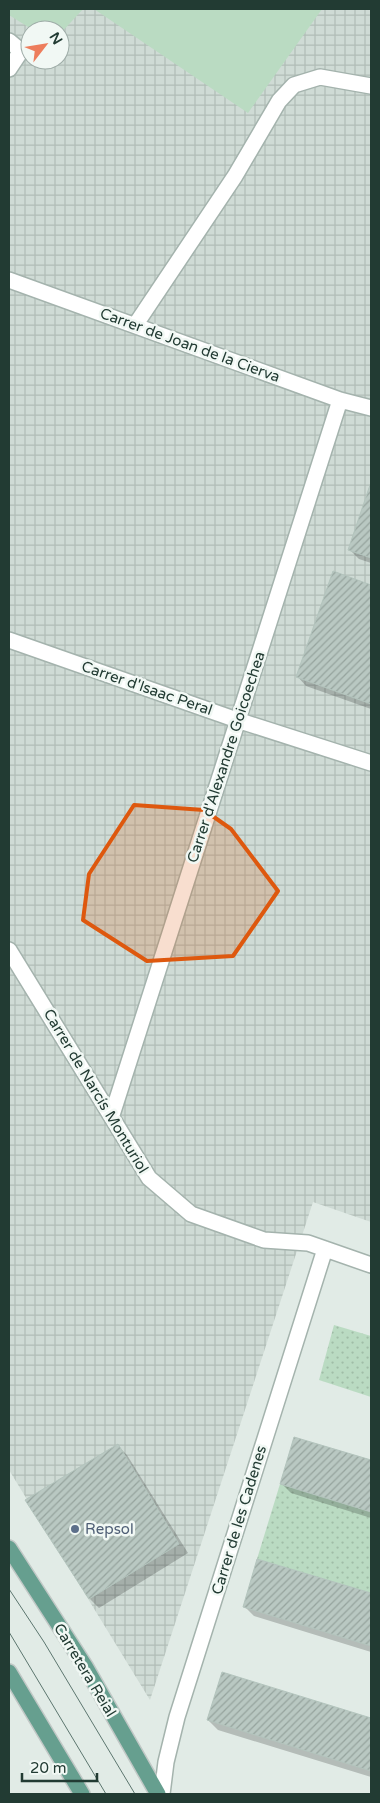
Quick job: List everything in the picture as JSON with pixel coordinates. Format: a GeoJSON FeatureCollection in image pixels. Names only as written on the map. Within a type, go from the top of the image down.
{"type":"FeatureCollection","features":[{"type":"Feature","properties":{"kind":"main road","name":"Carretera Reial"},"geometry":{"type":"LineString","coordinates":[[9,1548],[85,1666],[158,1794]]}},
{"type":"Feature","properties":{"kind":"main road"},"geometry":{"type":"LineString","coordinates":[[9,1672],[82,1794]]}},
{"type":"Feature","properties":{"kind":"street"},"geometry":{"type":"LineString","coordinates":[[9,42],[21,51],[9,69]]}},
{"type":"Feature","properties":{"kind":"street"},"geometry":{"type":"LineString","coordinates":[[136,324],[234,176],[279,101],[294,85],[320,78],[371,86]]}},
{"type":"Feature","properties":{"kind":"street","name":"Carrer de Joan de la Cierva"},"geometry":{"type":"LineString","coordinates":[[9,280],[136,324],[340,400],[371,408]]}},
{"type":"Feature","properties":{"kind":"street","name":"Carrer d'Alexandre Goicoechea"},"geometry":{"type":"LineString","coordinates":[[112,1115],[340,400]]}},
{"type":"Feature","properties":{"kind":"street","name":"Carrer d'Isaac Peral"},"geometry":{"type":"LineString","coordinates":[[9,640],[237,720],[371,763]]}},
{"type":"Feature","properties":{"kind":"street","name":"Carrer de Narcís Monturiol"},"geometry":{"type":"LineString","coordinates":[[9,950],[149,1178],[192,1214],[264,1240],[308,1242],[371,1265]]}},
{"type":"Feature","properties":{"kind":"street","name":"Carrer de les Cadenes"},"geometry":{"type":"LineString","coordinates":[[162,1794],[166,1762],[177,1717],[325,1249]]}},
{"type":"Feature","properties":{"kind":"highlighted area"},"geometry":{"type":"Polygon","coordinates":[[[134,805],[204,810],[231,829],[278,891],[233,956],[147,961],[83,920],[89,874],[134,805]]]}},
{"type":"Feature","properties":{"kind":"shaded area"},"geometry":{"type":"Polygon","coordinates":[[[9,9],[371,9],[371,1222],[313,1202],[150,1700],[9,1470],[9,9]]]}},
{"type":"Feature","properties":{"kind":"green space"},"geometry":{"type":"Polygon","coordinates":[[[9,9],[83,9],[70,23],[70,20],[20,20],[20,22],[9,15],[9,9]]]}},
{"type":"Feature","properties":{"kind":"green space"},"geometry":{"type":"Polygon","coordinates":[[[94,9],[322,9],[248,113],[94,9]]]}},
{"type":"Feature","properties":{"kind":"green space"},"geometry":{"type":"Polygon","coordinates":[[[334,1325],[371,1336],[371,1397],[319,1380],[334,1325]]]}},
{"type":"Feature","properties":{"kind":"green space"},"geometry":{"type":"Polygon","coordinates":[[[280,1484],[371,1512],[371,1593],[257,1559],[280,1484]]]}},
{"type":"Feature","properties":{"kind":"building"},"geometry":{"type":"Polygon","coordinates":[[[371,482],[371,558],[348,550],[371,482]]]}},
{"type":"Feature","properties":{"kind":"building"},"geometry":{"type":"Polygon","coordinates":[[[333,571],[371,585],[371,704],[296,677],[333,571]]]}},
{"type":"Feature","properties":{"kind":"building"},"geometry":{"type":"Polygon","coordinates":[[[294,1437],[371,1460],[371,1512],[280,1484],[294,1437]]]}},
{"type":"Feature","properties":{"kind":"building"},"geometry":{"type":"Polygon","coordinates":[[[118,1444],[179,1544],[89,1599],[25,1500],[118,1444]]]}},
{"type":"Feature","properties":{"kind":"building"},"geometry":{"type":"Polygon","coordinates":[[[257,1559],[371,1593],[371,1646],[243,1607],[257,1559]]]}},
{"type":"Feature","properties":{"kind":"building"},"geometry":{"type":"Polygon","coordinates":[[[222,1672],[371,1718],[371,1771],[207,1720],[222,1672]]]}},
{"type":"Feature","properties":{"kind":"tram line"},"geometry":{"type":"LineString","coordinates":[[9,1589],[44,1642],[135,1794]]}},
{"type":"Feature","properties":{"kind":"tram line"},"geometry":{"type":"LineString","coordinates":[[9,1632],[106,1794]]}},
{"type":"Feature","properties":{"kind":"place","name":"Repsol"},"geometry":{"type":"Point","coordinates":[75,1529]}}]}
